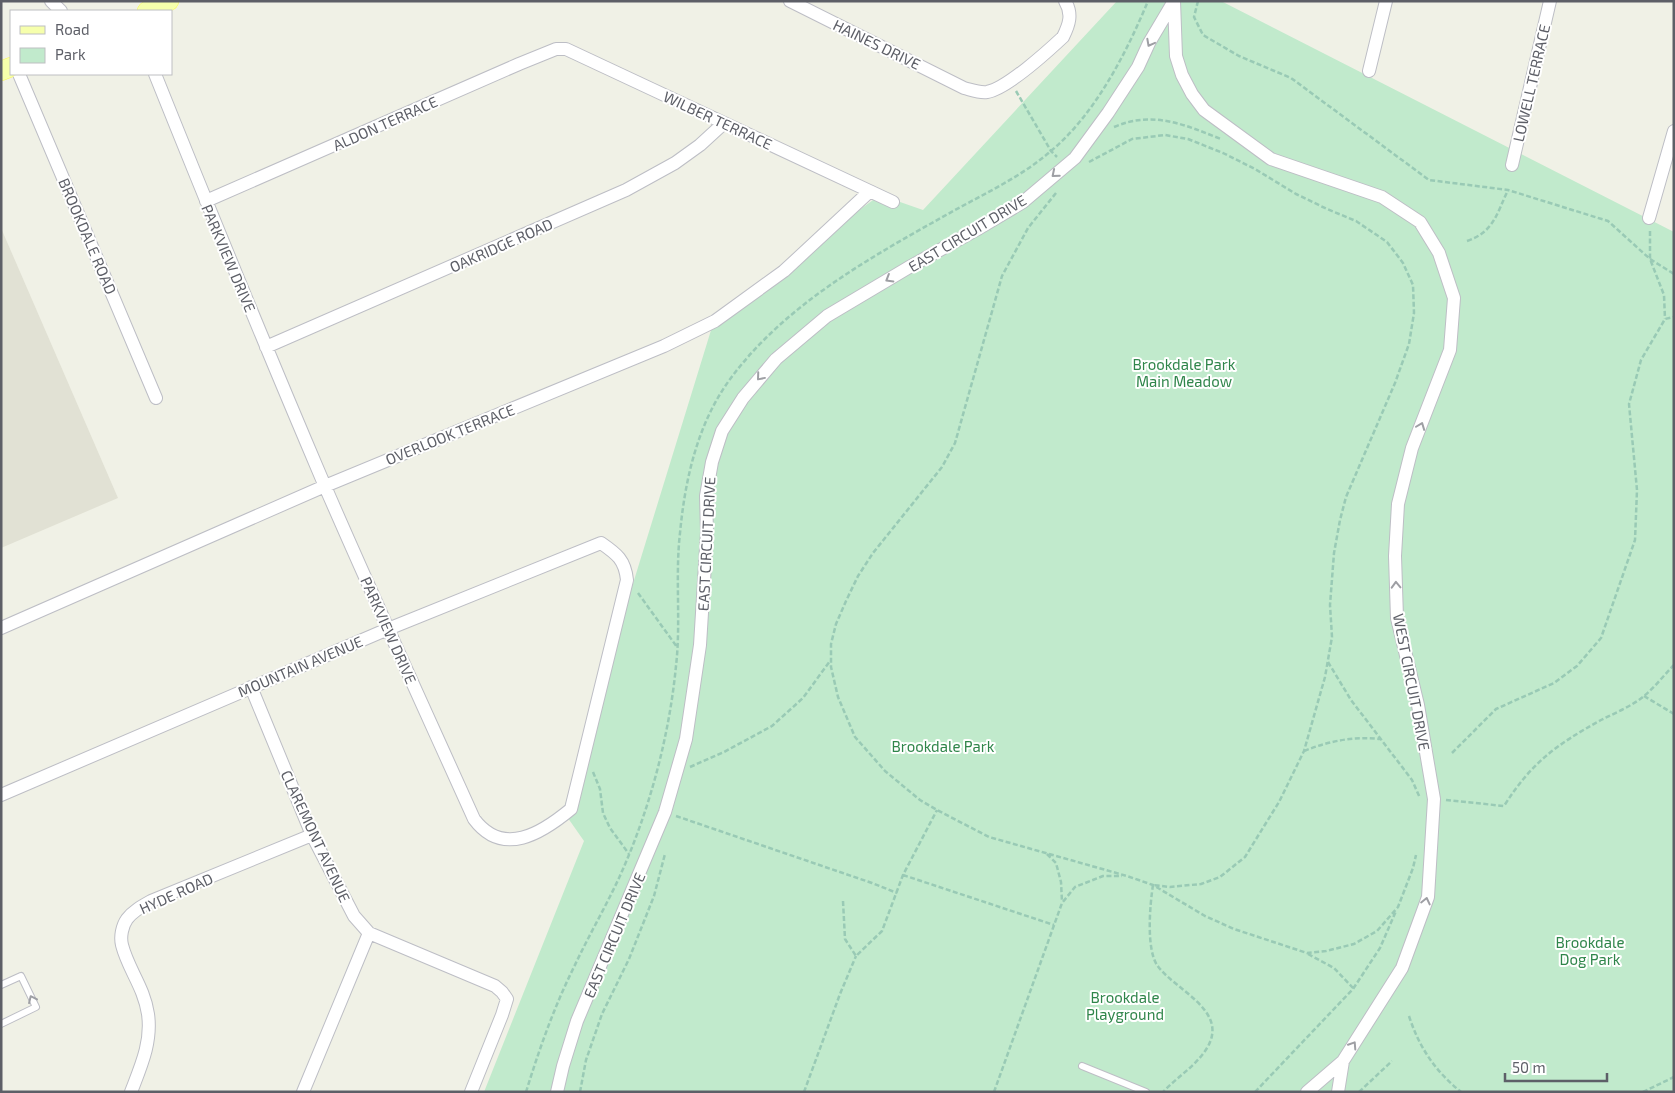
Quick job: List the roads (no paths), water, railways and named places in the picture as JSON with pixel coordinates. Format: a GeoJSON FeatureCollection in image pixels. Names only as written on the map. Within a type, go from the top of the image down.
{"type":"FeatureCollection","features":[{"type":"Feature","properties":{"kind":"main road"},"geometry":{"type":"LineString","coordinates":[[149,10],[168,1]]}},
{"type":"Feature","properties":{"kind":"street"},"geometry":{"type":"LineString","coordinates":[[51,1],[60,10]]}},
{"type":"Feature","properties":{"kind":"street","name":"HAINES DRIVE"},"geometry":{"type":"LineString","coordinates":[[790,1],[964,88],[986,92],[994,90],[1010,80],[1063,37],[1070,17],[1065,1]]}},
{"type":"Feature","properties":{"kind":"street","name":"EAST CIRCUIT DRIVE"},"geometry":{"type":"LineString","coordinates":[[557,1092],[563,1066],[578,1021],[665,812],[677,771],[689,722],[700,645],[707,532],[706,496],[712,462],[722,431],[743,398],[776,359],[827,316],[1023,202],[1075,158],[1108,113],[1138,67],[1149,43],[1174,1]]}},
{"type":"Feature","properties":{"kind":"street","name":"WEST CIRCUIT DRIVE"},"geometry":{"type":"LineString","coordinates":[[1174,1],[1176,56],[1182,75],[1204,110],[1271,159],[1382,197],[1420,222],[1439,253],[1454,298],[1450,350],[1412,448],[1398,504],[1395,556],[1397,618],[1418,705],[1434,799],[1428,897],[1402,968],[1343,1061],[1307,1092]]}},
{"type":"Feature","properties":{"kind":"street"},"geometry":{"type":"LineString","coordinates":[[1368,72],[1386,1]]}},
{"type":"Feature","properties":{"kind":"street","name":"LOWELL TERRACE"},"geometry":{"type":"LineString","coordinates":[[1512,165],[1550,1]]}},
{"type":"Feature","properties":{"kind":"street","name":"ALDON TERRACE"},"geometry":{"type":"LineString","coordinates":[[206,201],[520,64],[556,49],[566,49]]}},
{"type":"Feature","properties":{"kind":"street","name":"WILBER TERRACE"},"geometry":{"type":"LineString","coordinates":[[566,49],[892,202]]}},
{"type":"Feature","properties":{"kind":"street","name":"BROOKDALE ROAD"},"geometry":{"type":"LineString","coordinates":[[18,75],[156,398]]}},
{"type":"Feature","properties":{"kind":"street","name":"PARKVIEW DRIVE"},"geometry":{"type":"LineString","coordinates":[[155,75],[266,347],[325,486],[474,819],[490,835],[504,840],[518,839],[539,832],[571,809],[626,584],[626,572],[623,563],[614,552],[600,543]]}},
{"type":"Feature","properties":{"kind":"street","name":"OAKRIDGE ROAD"},"geometry":{"type":"LineString","coordinates":[[266,347],[626,190],[676,163],[700,145],[724,123]]}},
{"type":"Feature","properties":{"kind":"street"},"geometry":{"type":"LineString","coordinates":[[1649,218],[1674,131]]}},
{"type":"Feature","properties":{"kind":"street","name":"OVERLOOK TERRACE"},"geometry":{"type":"LineString","coordinates":[[1,628],[325,486],[664,346],[715,321],[784,271],[869,192]]}},
{"type":"Feature","properties":{"kind":"street","name":"MOUNTAIN AVENUE"},"geometry":{"type":"LineString","coordinates":[[1,795],[388,629],[600,543]]}},
{"type":"Feature","properties":{"kind":"street","name":"CLAREMONT AVENUE"},"geometry":{"type":"LineString","coordinates":[[251,687],[312,835],[354,916],[369,933]]}},
{"type":"Feature","properties":{"kind":"street","name":"HYDE ROAD"},"geometry":{"type":"LineString","coordinates":[[131,1092],[146,1054],[149,1024],[146,1000],[122,946],[122,928],[126,920],[133,912],[151,901],[312,835]]}},
{"type":"Feature","properties":{"kind":"street"},"geometry":{"type":"LineString","coordinates":[[303,1092],[369,933],[495,986],[507,999],[471,1092]]}},
{"type":"Feature","properties":{"kind":"street"},"geometry":{"type":"LineString","coordinates":[[1338,1092],[1343,1061]]}},
{"type":"Feature","properties":{"kind":"lane"},"geometry":{"type":"LineString","coordinates":[[1,985],[21,976],[36,1007],[1,1024]]}},
{"type":"Feature","properties":{"kind":"lane"},"geometry":{"type":"LineString","coordinates":[[1082,1066],[1146,1092]]}},
{"type":"Feature","properties":{"kind":"park label","name":"Brookdale Park Main Meadow"},"geometry":{"type":"Point","coordinates":[1184,372]}},
{"type":"Feature","properties":{"kind":"park label","name":"Brookdale Park"},"geometry":{"type":"Point","coordinates":[943,746]}},
{"type":"Feature","properties":{"kind":"park label","name":"Brookdale Dog Park"},"geometry":{"type":"Point","coordinates":[1590,950]}},
{"type":"Feature","properties":{"kind":"park label","name":"Brookdale Playground"},"geometry":{"type":"Point","coordinates":[1125,1006]}}]}
